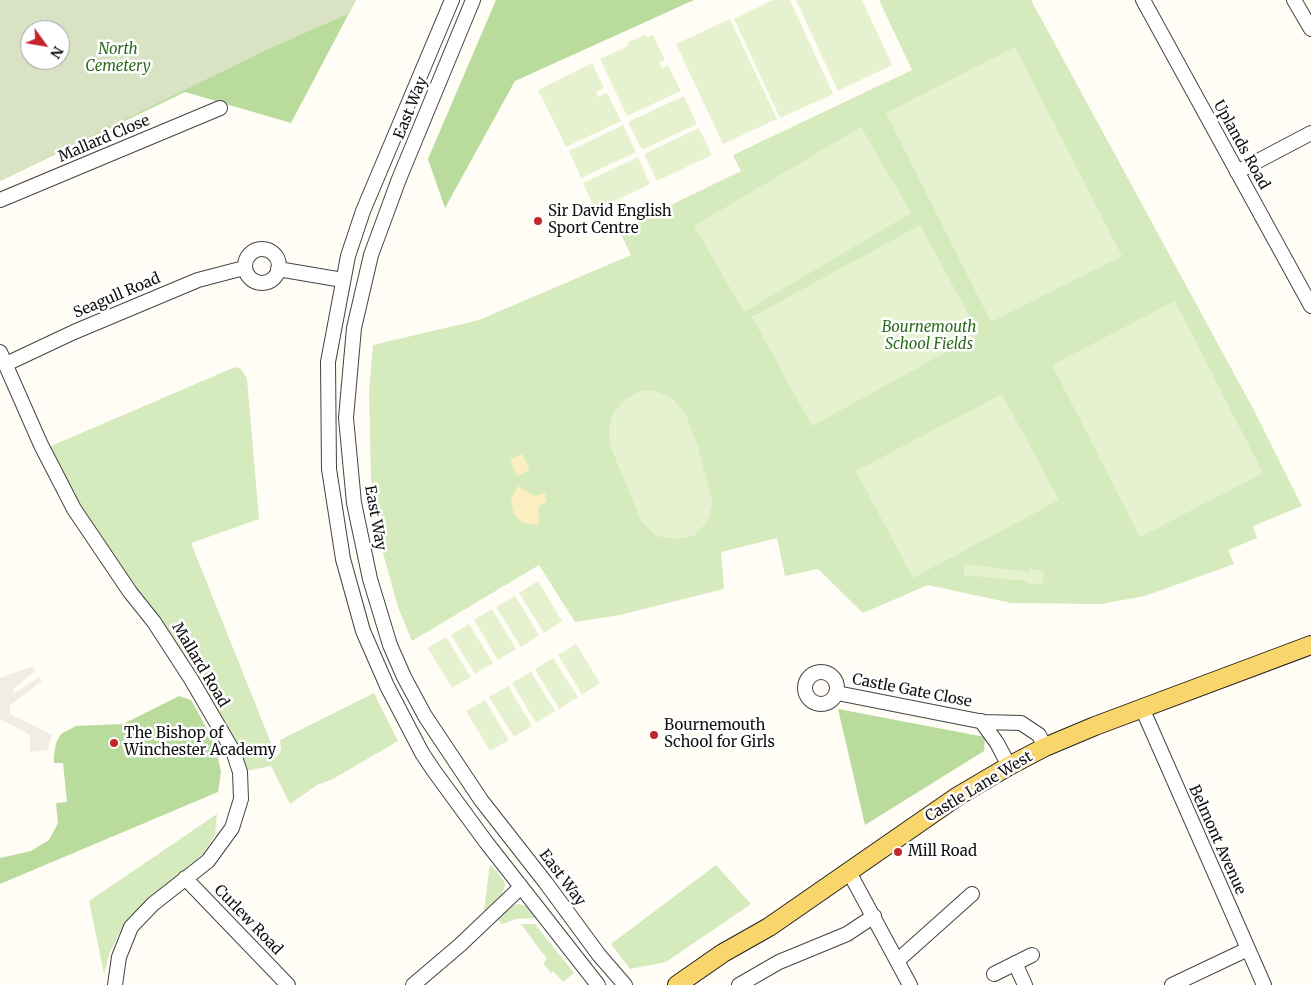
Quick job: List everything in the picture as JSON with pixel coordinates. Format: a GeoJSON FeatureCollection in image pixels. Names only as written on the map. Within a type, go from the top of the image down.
{"type":"FeatureCollection","features":[{"type":"Feature","properties":{"kind":"main road","name":"Castle Lane West"},"geometry":{"type":"LineString","coordinates":[[677,985],[723,953],[769,927],[958,796],[1009,766],[1045,747],[1142,708],[1311,645]]}},
{"type":"Feature","properties":{"kind":"street","name":"East Way"},"geometry":{"type":"LineString","coordinates":[[452,0],[363,211],[348,256],[328,362],[329,469],[343,559],[361,622],[387,686],[422,753],[521,887],[598,985]]}},
{"type":"Feature","properties":{"kind":"street","name":"East Way"},"geometry":{"type":"LineString","coordinates":[[474,0],[399,179],[371,255],[354,328],[346,418],[354,503],[370,579],[390,645],[404,677],[425,716],[481,800],[599,955],[625,985]]}},
{"type":"Feature","properties":{"kind":"street","name":"Uplands Road"},"geometry":{"type":"LineString","coordinates":[[1143,0],[1311,306]]}},
{"type":"Feature","properties":{"kind":"street"},"geometry":{"type":"LineString","coordinates":[[1294,0],[1311,29]]}},
{"type":"Feature","properties":{"kind":"street","name":"Mallard Close"},"geometry":{"type":"LineString","coordinates":[[0,200],[220,108]]}},
{"type":"Feature","properties":{"kind":"street"},"geometry":{"type":"LineString","coordinates":[[1236,172],[1311,133]]}},
{"type":"Feature","properties":{"kind":"street"},"geometry":{"type":"LineString","coordinates":[[264,249],[272,251],[277,257],[278,269],[274,279],[267,283],[252,280],[244,268],[250,255],[255,250],[264,249]]}},
{"type":"Feature","properties":{"kind":"street","name":"Seagull Road"},"geometry":{"type":"LineString","coordinates":[[3,358],[74,332],[198,280],[244,268]]}},
{"type":"Feature","properties":{"kind":"street"},"geometry":{"type":"LineString","coordinates":[[278,269],[342,280]]}},
{"type":"Feature","properties":{"kind":"street","name":"Mallard Road"},"geometry":{"type":"LineString","coordinates":[[3,358],[41,445],[74,509],[130,592],[154,622],[191,679],[233,751],[240,772],[241,799],[232,828],[208,861],[153,904],[131,927],[119,957],[115,985]]}},
{"type":"Feature","properties":{"kind":"street","name":"Castle Gate Close"},"geometry":{"type":"LineString","coordinates":[[837,693],[981,721],[1021,723],[1039,735],[1045,747]]}},
{"type":"Feature","properties":{"kind":"street","name":"Belmont Avenue"},"geometry":{"type":"LineString","coordinates":[[1142,708],[1264,985]]}},
{"type":"Feature","properties":{"kind":"street","name":"Castle Gate Close"},"geometry":{"type":"LineString","coordinates":[[981,721],[997,743],[1009,766]]}},
{"type":"Feature","properties":{"kind":"street"},"geometry":{"type":"LineString","coordinates":[[849,872],[910,985]]}},
{"type":"Feature","properties":{"kind":"street","name":"Curlew Road"},"geometry":{"type":"LineString","coordinates":[[185,878],[288,985]]}},
{"type":"Feature","properties":{"kind":"street"},"geometry":{"type":"LineString","coordinates":[[412,985],[460,945],[521,887]]}},
{"type":"Feature","properties":{"kind":"street"},"geometry":{"type":"LineString","coordinates":[[897,961],[972,894]]}},
{"type":"Feature","properties":{"kind":"street"},"geometry":{"type":"LineString","coordinates":[[739,985],[779,962],[847,934],[874,916]]}},
{"type":"Feature","properties":{"kind":"street"},"geometry":{"type":"LineString","coordinates":[[1172,985],[1248,949]]}},
{"type":"Feature","properties":{"kind":"street"},"geometry":{"type":"LineString","coordinates":[[994,974],[1032,955]]}},
{"type":"Feature","properties":{"kind":"street"},"geometry":{"type":"LineString","coordinates":[[1014,964],[1025,985]]}},
{"type":"Feature","properties":{"kind":"green space","name":"North Cemetery"},"geometry":{"type":"Polygon","coordinates":[[[0,0],[356,0],[348,14],[266,50],[0,181],[0,0]]]}},
{"type":"Feature","properties":{"kind":"green space","name":"North Cemetery"},"geometry":{"type":"Polygon","coordinates":[[[35,0],[356,0],[291,123],[185,92],[0,181],[0,25],[35,0]]]}},
{"type":"Feature","properties":{"kind":"green space"},"geometry":{"type":"Polygon","coordinates":[[[496,0],[694,0],[515,81],[445,208],[428,159],[496,0]]]}},
{"type":"Feature","properties":{"kind":"green space"},"geometry":{"type":"Polygon","coordinates":[[[773,0],[790,0],[833,94],[780,118],[734,19],[773,0]]]}},
{"type":"Feature","properties":{"kind":"green space"},"geometry":{"type":"Polygon","coordinates":[[[796,0],[862,0],[892,65],[838,91],[796,0]]]}},
{"type":"Feature","properties":{"kind":"green space","name":"Bournemouth School Fields"},"geometry":{"type":"Polygon","coordinates":[[[879,0],[1031,0],[1256,414],[1302,506],[1253,526],[1257,538],[1228,550],[1234,564],[1145,596],[1101,604],[1011,603],[928,585],[863,613],[818,569],[785,576],[777,538],[721,552],[724,589],[620,615],[575,622],[539,565],[412,641],[398,607],[383,553],[371,479],[369,392],[373,345],[479,320],[631,255],[619,230],[741,171],[733,155],[912,70],[879,0]]]}},
{"type":"Feature","properties":{"kind":"green space"},"geometry":{"type":"Polygon","coordinates":[[[730,19],[777,119],[723,144],[676,44],[730,19]]]}},
{"type":"Feature","properties":{"kind":"green space"},"geometry":{"type":"Polygon","coordinates":[[[646,34],[647,37],[653,35],[665,60],[659,62],[662,68],[668,65],[681,91],[627,116],[600,59],[628,46],[627,43],[646,34]]]}},
{"type":"Feature","properties":{"kind":"green space"},"geometry":{"type":"Polygon","coordinates":[[[1015,47],[1122,256],[991,322],[886,113],[1015,47]]]}},
{"type":"Feature","properties":{"kind":"green space"},"geometry":{"type":"Polygon","coordinates":[[[592,63],[604,88],[596,92],[598,97],[607,93],[621,121],[566,147],[538,90],[592,63]]]}},
{"type":"Feature","properties":{"kind":"green space"},"geometry":{"type":"Polygon","coordinates":[[[684,96],[697,124],[642,150],[628,122],[684,96]]]}},
{"type":"Feature","properties":{"kind":"green space"},"geometry":{"type":"Polygon","coordinates":[[[623,125],[636,152],[581,178],[569,151],[623,125]]]}},
{"type":"Feature","properties":{"kind":"green space"},"geometry":{"type":"Polygon","coordinates":[[[861,127],[911,213],[744,312],[694,226],[861,127]]]}},
{"type":"Feature","properties":{"kind":"green space"},"geometry":{"type":"Polygon","coordinates":[[[699,128],[712,155],[657,181],[644,154],[699,128]]]}},
{"type":"Feature","properties":{"kind":"green space"},"geometry":{"type":"Polygon","coordinates":[[[638,157],[650,184],[596,210],[583,183],[638,157]]]}},
{"type":"Feature","properties":{"kind":"green space"},"geometry":{"type":"Polygon","coordinates":[[[920,225],[979,334],[812,426],[752,317],[920,225]]]}},
{"type":"Feature","properties":{"kind":"green space"},"geometry":{"type":"Polygon","coordinates":[[[1175,301],[1263,473],[1140,537],[1052,365],[1175,301]]]}},
{"type":"Feature","properties":{"kind":"green space"},"geometry":{"type":"Polygon","coordinates":[[[235,367],[241,369],[247,379],[259,519],[191,543],[277,758],[281,749],[280,740],[374,693],[398,741],[333,779],[317,785],[290,804],[271,766],[240,772],[44,449],[235,367]]]}},
{"type":"Feature","properties":{"kind":"green space"},"geometry":{"type":"Polygon","coordinates":[[[639,391],[656,391],[673,399],[686,415],[697,443],[713,504],[707,522],[694,536],[676,539],[657,536],[641,521],[611,448],[609,430],[613,413],[625,400],[639,391]]]}},
{"type":"Feature","properties":{"kind":"green space"},"geometry":{"type":"Polygon","coordinates":[[[1002,394],[1059,500],[913,578],[856,471],[1002,394]]]}},
{"type":"Feature","properties":{"kind":"green space"},"geometry":{"type":"Polygon","coordinates":[[[965,564],[1029,572],[1030,569],[1044,571],[1042,585],[1027,583],[1027,581],[964,575],[965,564]]]}},
{"type":"Feature","properties":{"kind":"green space"},"geometry":{"type":"Polygon","coordinates":[[[538,581],[562,621],[544,633],[519,593],[538,581]]]}},
{"type":"Feature","properties":{"kind":"green space"},"geometry":{"type":"Polygon","coordinates":[[[515,596],[539,635],[521,647],[496,607],[515,596]]]}},
{"type":"Feature","properties":{"kind":"green space"},"geometry":{"type":"Polygon","coordinates":[[[492,609],[516,649],[498,660],[474,620],[492,609]]]}},
{"type":"Feature","properties":{"kind":"green space"},"geometry":{"type":"Polygon","coordinates":[[[469,624],[493,663],[475,674],[451,635],[469,624]]]}},
{"type":"Feature","properties":{"kind":"green space"},"geometry":{"type":"Polygon","coordinates":[[[446,637],[471,677],[452,688],[428,648],[446,637]]]}},
{"type":"Feature","properties":{"kind":"green space"},"geometry":{"type":"Polygon","coordinates":[[[576,644],[600,683],[582,695],[558,655],[576,644]]]}},
{"type":"Feature","properties":{"kind":"green space"},"geometry":{"type":"Polygon","coordinates":[[[553,658],[578,697],[559,709],[535,669],[553,658]]]}},
{"type":"Feature","properties":{"kind":"green space"},"geometry":{"type":"Polygon","coordinates":[[[531,672],[555,711],[536,723],[512,683],[531,672]]]}},
{"type":"Feature","properties":{"kind":"green space"},"geometry":{"type":"Polygon","coordinates":[[[508,686],[532,726],[514,737],[489,697],[508,686]]]}},
{"type":"Feature","properties":{"kind":"green space"},"geometry":{"type":"Polygon","coordinates":[[[179,696],[191,700],[215,743],[221,772],[218,792],[0,884],[0,858],[31,851],[49,840],[58,823],[56,803],[67,802],[63,763],[54,763],[56,743],[61,734],[76,726],[123,724],[179,696]]]}},
{"type":"Feature","properties":{"kind":"green space"},"geometry":{"type":"Polygon","coordinates":[[[485,700],[509,740],[490,751],[466,711],[485,700]]]}},
{"type":"Feature","properties":{"kind":"green space"},"geometry":{"type":"Polygon","coordinates":[[[838,709],[985,737],[984,751],[865,825],[838,709]]]}},
{"type":"Feature","properties":{"kind":"green space"},"geometry":{"type":"Polygon","coordinates":[[[217,814],[215,835],[203,854],[148,900],[124,924],[110,952],[104,974],[89,901],[217,814]]]}},
{"type":"Feature","properties":{"kind":"green space"},"geometry":{"type":"Polygon","coordinates":[[[490,864],[504,881],[505,886],[502,894],[484,911],[490,864]]]}},
{"type":"Feature","properties":{"kind":"green space"},"geometry":{"type":"Polygon","coordinates":[[[716,865],[751,904],[666,962],[630,969],[611,944],[716,865]]]}},
{"type":"Feature","properties":{"kind":"green space"},"geometry":{"type":"Polygon","coordinates":[[[519,904],[528,907],[537,918],[516,919],[502,924],[497,919],[514,905],[519,904]]]}},
{"type":"Feature","properties":{"kind":"green space"},"geometry":{"type":"Polygon","coordinates":[[[521,924],[535,924],[574,973],[563,982],[553,971],[551,973],[543,963],[547,959],[521,924]]]}},
{"type":"Feature","properties":{"kind":"sand"},"geometry":{"type":"Polygon","coordinates":[[[522,454],[530,470],[517,476],[510,460],[522,454]]]}},
{"type":"Feature","properties":{"kind":"sand"},"geometry":{"type":"Polygon","coordinates":[[[518,486],[534,496],[545,493],[547,502],[539,506],[539,525],[523,523],[514,515],[511,500],[518,486]]]}},
{"type":"Feature","properties":{"kind":"shaded area"},"geometry":{"type":"Polygon","coordinates":[[[33,666],[35,671],[13,689],[15,693],[39,677],[42,681],[10,705],[10,714],[52,735],[48,750],[30,752],[30,735],[0,719],[0,678],[33,666]]]}},
{"type":"Feature","properties":{"kind":"place","name":"Sir David English Sport Centre"},"geometry":{"type":"Point","coordinates":[538,221]}},
{"type":"Feature","properties":{"kind":"place","name":"Bournemouth School for Girls"},"geometry":{"type":"Point","coordinates":[654,735]}},
{"type":"Feature","properties":{"kind":"place","name":"The Bishop of Winchester Academy"},"geometry":{"type":"Point","coordinates":[114,743]}},
{"type":"Feature","properties":{"kind":"place","name":"Mill Road"},"geometry":{"type":"Point","coordinates":[898,852]}}]}
